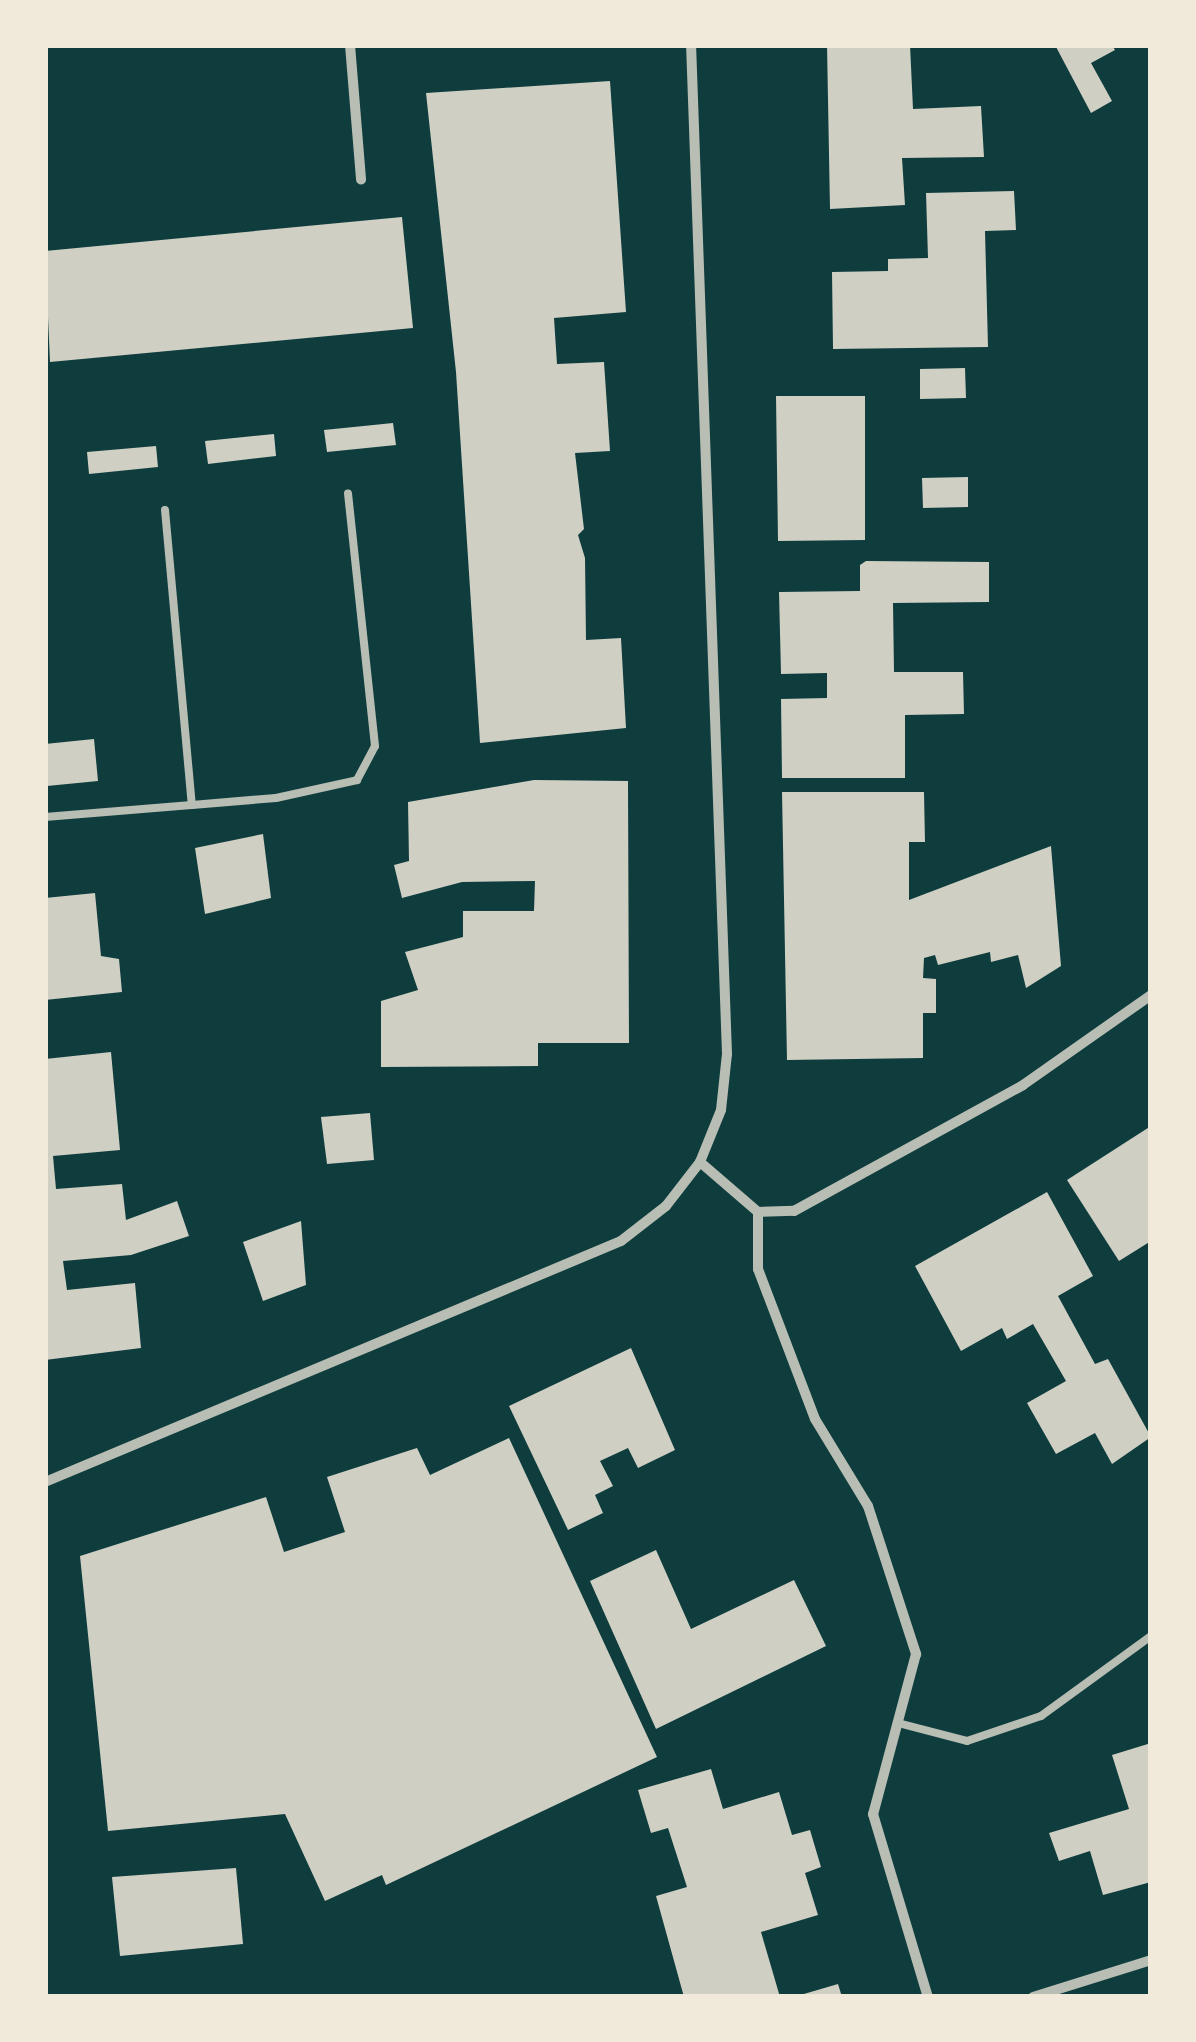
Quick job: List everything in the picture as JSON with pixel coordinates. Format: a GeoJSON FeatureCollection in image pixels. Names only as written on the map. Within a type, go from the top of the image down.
{"type":"FeatureCollection","features":[{"type":"Feature","properties":{"kind":"street"},"geometry":{"type":"LineString","coordinates":[[350,45],[361,180]]}},
{"type":"Feature","properties":{"kind":"street"},"geometry":{"type":"LineString","coordinates":[[45,1482],[621,1240],[666,1206],[700,1162],[720,1110],[727,1054],[691,45]]}},
{"type":"Feature","properties":{"kind":"street"},"geometry":{"type":"LineString","coordinates":[[700,1162],[758,1212],[794,1212],[1023,1085],[1151,995]]}},
{"type":"Feature","properties":{"kind":"street"},"geometry":{"type":"LineString","coordinates":[[758,1212],[758,1269],[815,1418],[868,1506],[916,1654],[874,1814],[928,1997]]}},
{"type":"Feature","properties":{"kind":"street"},"geometry":{"type":"LineString","coordinates":[[1033,1997],[1151,1960]]}},
{"type":"Feature","properties":{"kind":"lane"},"geometry":{"type":"LineString","coordinates":[[45,818],[276,798],[357,780],[376,746],[348,493]]}},
{"type":"Feature","properties":{"kind":"lane"},"geometry":{"type":"LineString","coordinates":[[166,510],[192,805]]}},
{"type":"Feature","properties":{"kind":"lane"},"geometry":{"type":"LineString","coordinates":[[898,1723],[967,1741],[1041,1716],[1151,1636]]}},
{"type":"Feature","properties":{"kind":"building"},"geometry":{"type":"Polygon","coordinates":[[[827,45],[910,45],[913,109],[981,106],[984,157],[902,158],[905,205],[830,209],[827,45]]]}},
{"type":"Feature","properties":{"kind":"building"},"geometry":{"type":"Polygon","coordinates":[[[1055,45],[1112,45],[1115,50],[1091,63],[1112,101],[1091,113],[1055,45]]]}},
{"type":"Feature","properties":{"kind":"building"},"geometry":{"type":"Polygon","coordinates":[[[610,81],[626,312],[554,318],[557,364],[604,362],[610,451],[575,453],[584,529],[578,535],[585,558],[586,640],[621,638],[626,728],[480,743],[456,372],[426,93],[610,81]]]}},
{"type":"Feature","properties":{"kind":"building"},"geometry":{"type":"Polygon","coordinates":[[[1014,191],[1016,230],[985,231],[988,347],[833,349],[832,272],[888,271],[888,259],[928,258],[926,193],[1014,191]]]}},
{"type":"Feature","properties":{"kind":"building"},"geometry":{"type":"Polygon","coordinates":[[[402,217],[413,328],[50,362],[45,251],[402,217]]]}},
{"type":"Feature","properties":{"kind":"building"},"geometry":{"type":"Polygon","coordinates":[[[965,368],[966,398],[920,399],[920,369],[965,368]]]}},
{"type":"Feature","properties":{"kind":"building"},"geometry":{"type":"Polygon","coordinates":[[[776,396],[865,396],[865,540],[778,541],[776,396]]]}},
{"type":"Feature","properties":{"kind":"building"},"geometry":{"type":"Polygon","coordinates":[[[393,423],[396,445],[327,452],[324,430],[393,423]]]}},
{"type":"Feature","properties":{"kind":"building"},"geometry":{"type":"Polygon","coordinates":[[[274,434],[276,456],[208,464],[205,441],[274,434]]]}},
{"type":"Feature","properties":{"kind":"building"},"geometry":{"type":"Polygon","coordinates":[[[156,446],[158,467],[89,474],[87,452],[156,446]]]}},
{"type":"Feature","properties":{"kind":"building"},"geometry":{"type":"Polygon","coordinates":[[[968,477],[968,507],[923,508],[922,478],[968,477]]]}},
{"type":"Feature","properties":{"kind":"building"},"geometry":{"type":"Polygon","coordinates":[[[866,561],[989,562],[989,602],[893,603],[894,672],[963,672],[964,714],[905,715],[905,778],[782,778],[781,699],[827,698],[827,673],[781,674],[779,592],[860,591],[860,565],[866,561]]]}},
{"type":"Feature","properties":{"kind":"building"},"geometry":{"type":"Polygon","coordinates":[[[94,739],[98,781],[47,786],[45,744],[94,739]]]}},
{"type":"Feature","properties":{"kind":"building"},"geometry":{"type":"Polygon","coordinates":[[[534,780],[628,781],[629,1043],[538,1043],[538,1066],[381,1067],[381,1001],[418,990],[405,952],[463,937],[463,911],[534,911],[535,881],[462,882],[402,898],[394,865],[409,861],[408,802],[534,780]]]}},
{"type":"Feature","properties":{"kind":"building"},"geometry":{"type":"Polygon","coordinates":[[[782,792],[924,792],[925,842],[909,842],[909,900],[1051,846],[1061,966],[1026,988],[1018,955],[991,962],[990,952],[938,965],[935,955],[924,958],[923,978],[936,979],[936,1013],[923,1013],[923,1058],[787,1060],[782,792]]]}},
{"type":"Feature","properties":{"kind":"building"},"geometry":{"type":"Polygon","coordinates":[[[263,834],[271,898],[205,914],[195,848],[263,834]]]}},
{"type":"Feature","properties":{"kind":"building"},"geometry":{"type":"Polygon","coordinates":[[[95,893],[101,956],[119,959],[122,992],[45,1000],[45,898],[95,893]]]}},
{"type":"Feature","properties":{"kind":"building"},"geometry":{"type":"Polygon","coordinates":[[[111,1052],[120,1150],[53,1156],[56,1189],[122,1184],[126,1220],[177,1201],[189,1236],[131,1255],[63,1261],[67,1290],[135,1283],[141,1348],[45,1360],[45,1059],[111,1052]]]}},
{"type":"Feature","properties":{"kind":"building"},"geometry":{"type":"Polygon","coordinates":[[[370,1113],[374,1160],[327,1164],[321,1117],[370,1113]]]}},
{"type":"Feature","properties":{"kind":"building"},"geometry":{"type":"Polygon","coordinates":[[[1151,1126],[1151,1241],[1119,1261],[1067,1180],[1151,1126]]]}},
{"type":"Feature","properties":{"kind":"building"},"geometry":{"type":"Polygon","coordinates":[[[1047,1192],[1093,1276],[1058,1296],[1095,1364],[1108,1359],[1151,1437],[1112,1464],[1095,1433],[1056,1454],[1027,1403],[1066,1381],[1033,1324],[1007,1339],[1002,1328],[961,1351],[915,1266],[1047,1192]]]}},
{"type":"Feature","properties":{"kind":"building"},"geometry":{"type":"Polygon","coordinates":[[[301,1221],[306,1285],[263,1301],[243,1242],[301,1221]]]}},
{"type":"Feature","properties":{"kind":"building"},"geometry":{"type":"Polygon","coordinates":[[[631,1348],[675,1450],[638,1468],[628,1448],[600,1461],[613,1486],[595,1495],[603,1513],[568,1530],[509,1406],[631,1348]]]}},
{"type":"Feature","properties":{"kind":"building"},"geometry":{"type":"Polygon","coordinates":[[[509,1438],[657,1757],[386,1885],[382,1875],[325,1901],[285,1814],[108,1831],[80,1556],[266,1497],[284,1552],[345,1532],[327,1477],[417,1448],[430,1475],[509,1438]]]}},
{"type":"Feature","properties":{"kind":"building"},"geometry":{"type":"Polygon","coordinates":[[[656,1550],[691,1629],[794,1580],[826,1646],[656,1729],[590,1581],[656,1550]]]}},
{"type":"Feature","properties":{"kind":"building"},"geometry":{"type":"Polygon","coordinates":[[[1151,1743],[1151,1882],[1103,1895],[1090,1851],[1059,1861],[1049,1833],[1129,1809],[1112,1755],[1151,1743]]]}},
{"type":"Feature","properties":{"kind":"building"},"geometry":{"type":"Polygon","coordinates":[[[711,1769],[723,1809],[779,1792],[792,1835],[810,1830],[821,1867],[805,1873],[818,1915],[761,1932],[780,1997],[684,1997],[656,1896],[687,1887],[668,1828],[651,1833],[638,1790],[711,1769]]]}},
{"type":"Feature","properties":{"kind":"building"},"geometry":{"type":"Polygon","coordinates":[[[236,1868],[243,1944],[120,1956],[112,1877],[236,1868]]]}},
{"type":"Feature","properties":{"kind":"building"},"geometry":{"type":"Polygon","coordinates":[[[838,1984],[842,1997],[797,1997],[797,1996],[838,1984]]]}}]}
